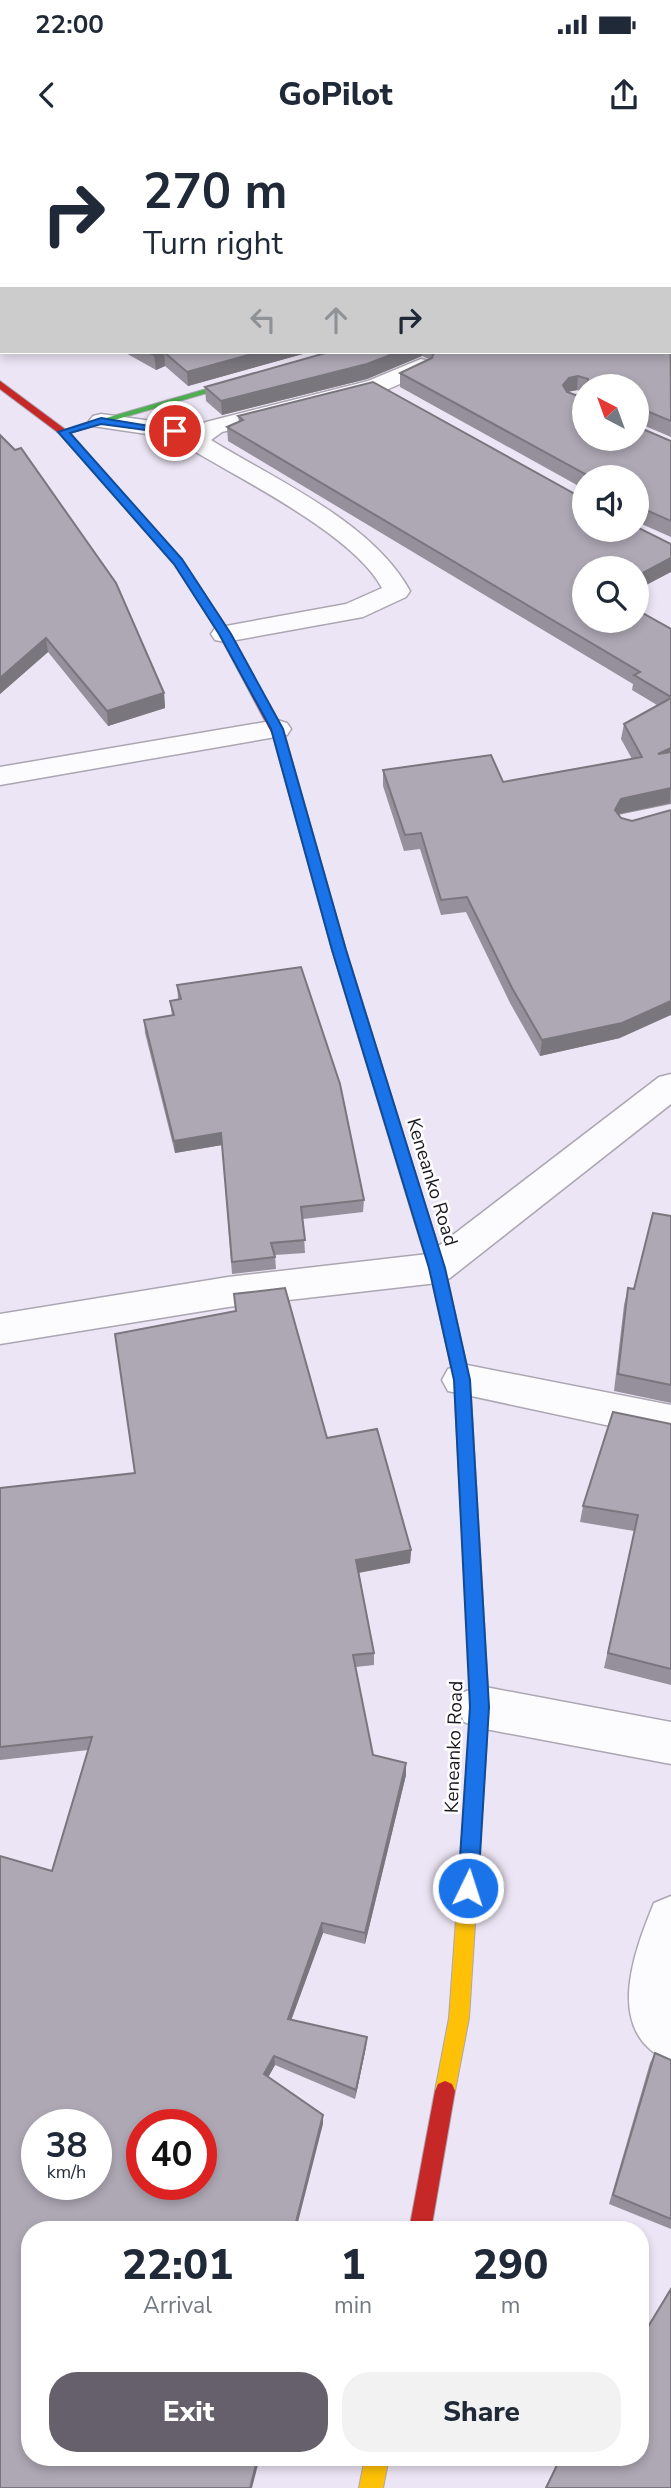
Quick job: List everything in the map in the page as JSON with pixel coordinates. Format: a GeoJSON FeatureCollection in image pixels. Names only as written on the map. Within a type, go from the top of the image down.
{"type":"FeatureCollection","features":[{"type":"Feature","properties":{"kind":"street"},"geometry":{"type":"LineString","coordinates":[[63,432],[337,354]]}},
{"type":"Feature","properties":{"kind":"street"},"geometry":{"type":"LineString","coordinates":[[101,421],[200,435],[214,427],[376,386],[421,366]]}},
{"type":"Feature","properties":{"kind":"street","name":"Keneanko Road"},"geometry":{"type":"LineString","coordinates":[[0,384],[63,432],[178,562],[225,634],[277,729],[339,950],[437,1268],[462,1380],[480,1707],[459,2018],[422,2221]]}},
{"type":"Feature","properties":{"kind":"street"},"geometry":{"type":"LineString","coordinates":[[376,386],[399,399]]}},
{"type":"Feature","properties":{"kind":"street"},"geometry":{"type":"LineString","coordinates":[[200,435],[198,443],[348,537],[379,561],[395,580],[397,591],[353,611],[225,634]]}},
{"type":"Feature","properties":{"kind":"street"},"geometry":{"type":"LineString","coordinates":[[0,776],[277,729]]}},
{"type":"Feature","properties":{"kind":"street"},"geometry":{"type":"LineString","coordinates":[[0,1329],[228,1292],[437,1268],[671,1086]]}},
{"type":"Feature","properties":{"kind":"street"},"geometry":{"type":"LineString","coordinates":[[462,1380],[671,1422]]}},
{"type":"Feature","properties":{"kind":"street"},"geometry":{"type":"LineString","coordinates":[[480,1707],[671,1743]]}},
{"type":"Feature","properties":{"kind":"street"},"geometry":{"type":"LineString","coordinates":[[671,1920],[654,1978],[651,2008],[671,2036]]}},
{"type":"Feature","properties":{"kind":"street"},"geometry":{"type":"LineString","coordinates":[[371,2488],[375,2466]]}},
{"type":"Feature","properties":{"kind":"building"},"geometry":{"type":"Polygon","coordinates":[[[166,354],[252,354],[187,372],[166,354]]]}},
{"type":"Feature","properties":{"kind":"building"},"geometry":{"type":"Polygon","coordinates":[[[322,354],[393,354],[367,364],[221,401],[205,387],[322,354]]]}},
{"type":"Feature","properties":{"kind":"building"},"geometry":{"type":"Polygon","coordinates":[[[433,354],[671,354],[671,421],[649,412],[649,374],[572,374],[572,377],[563,385],[567,392],[572,394],[572,452],[649,452],[649,432],[671,441],[671,521],[649,511],[649,465],[572,467],[400,373],[432,358],[433,354]]]}},
{"type":"Feature","properties":{"kind":"building"},"geometry":{"type":"Polygon","coordinates":[[[373,382],[572,492],[572,542],[649,542],[649,533],[671,544],[671,558],[649,570],[649,556],[572,556],[572,632],[227,427],[243,420],[238,416],[373,382]]]}},
{"type":"Feature","properties":{"kind":"building"},"geometry":{"type":"Polygon","coordinates":[[[0,435],[15,450],[21,448],[116,583],[164,693],[107,711],[46,638],[0,678],[0,435]]]}},
{"type":"Feature","properties":{"kind":"building"},"geometry":{"type":"Polygon","coordinates":[[[649,617],[671,629],[671,697],[634,675],[640,672],[574,633],[649,633],[649,617]]]}},
{"type":"Feature","properties":{"kind":"building"},"geometry":{"type":"Polygon","coordinates":[[[671,698],[671,748],[658,754],[671,752],[671,788],[621,799],[615,810],[621,818],[632,821],[671,810],[671,1001],[622,1023],[542,1040],[512,988],[467,897],[441,900],[421,833],[405,835],[383,770],[491,755],[503,782],[642,757],[624,724],[671,698]]]}},
{"type":"Feature","properties":{"kind":"building"},"geometry":{"type":"Polygon","coordinates":[[[301,967],[340,1084],[364,1200],[301,1207],[305,1240],[271,1243],[275,1257],[232,1262],[221,1133],[174,1141],[144,1020],[174,1015],[170,1001],[181,999],[177,985],[301,967]]]}},
{"type":"Feature","properties":{"kind":"building"},"geometry":{"type":"Polygon","coordinates":[[[653,1213],[671,1216],[671,1385],[618,1374],[628,1288],[634,1289],[653,1213]]]}},
{"type":"Feature","properties":{"kind":"building"},"geometry":{"type":"Polygon","coordinates":[[[285,1288],[327,1438],[377,1429],[411,1550],[356,1560],[374,1653],[353,1655],[373,1755],[406,1763],[365,1933],[322,1923],[288,2019],[367,2037],[356,2090],[274,2056],[264,2074],[323,2115],[296,2221],[21,2221],[21,2466],[256,2466],[250,2488],[0,2488],[0,1856],[52,1871],[92,1737],[0,1747],[0,1488],[135,1473],[115,1334],[236,1311],[234,1294],[285,1288]]]}},
{"type":"Feature","properties":{"kind":"building"},"geometry":{"type":"Polygon","coordinates":[[[613,1412],[671,1424],[671,1669],[608,1653],[638,1515],[583,1506],[613,1412]]]}},
{"type":"Feature","properties":{"kind":"building"},"geometry":{"type":"Polygon","coordinates":[[[655,2053],[671,2060],[671,2219],[613,2195],[655,2053]]]}},
{"type":"Feature","properties":{"kind":"building"},"geometry":{"type":"Polygon","coordinates":[[[671,2289],[671,2488],[546,2488],[557,2466],[649,2466],[649,2325],[671,2289]]]}},
{"type":"Feature","properties":{"kind":"traffic: fast"},"geometry":{"type":"LineString","coordinates":[[63,432],[336,354]]}},
{"type":"Feature","properties":{"kind":"traffic: fast"},"geometry":{"type":"LineString","coordinates":[[421,1217],[437,1268],[462,1380],[480,1707],[478,1737]]}},
{"type":"Feature","properties":{"kind":"traffic: slow"},"geometry":{"type":"LineString","coordinates":[[279,736],[339,950],[421,1217]]}},
{"type":"Feature","properties":{"kind":"traffic: slow"},"geometry":{"type":"LineString","coordinates":[[445,2091],[459,2018],[478,1737]]}},
{"type":"Feature","properties":{"kind":"traffic: slow"},"geometry":{"type":"LineString","coordinates":[[371,2488],[375,2466]]}},
{"type":"Feature","properties":{"kind":"traffic: jam"},"geometry":{"type":"LineString","coordinates":[[0,384],[63,432],[178,562],[225,634],[279,736]]}},
{"type":"Feature","properties":{"kind":"traffic: jam"},"geometry":{"type":"LineString","coordinates":[[422,2221],[445,2091]]}},
{"type":"Feature","properties":{"kind":"route"},"geometry":{"type":"LineString","coordinates":[[175,431],[101,421],[63,432],[178,562],[225,634],[277,729],[339,950],[437,1268],[462,1380],[480,1707],[468,1888]]}}]}
